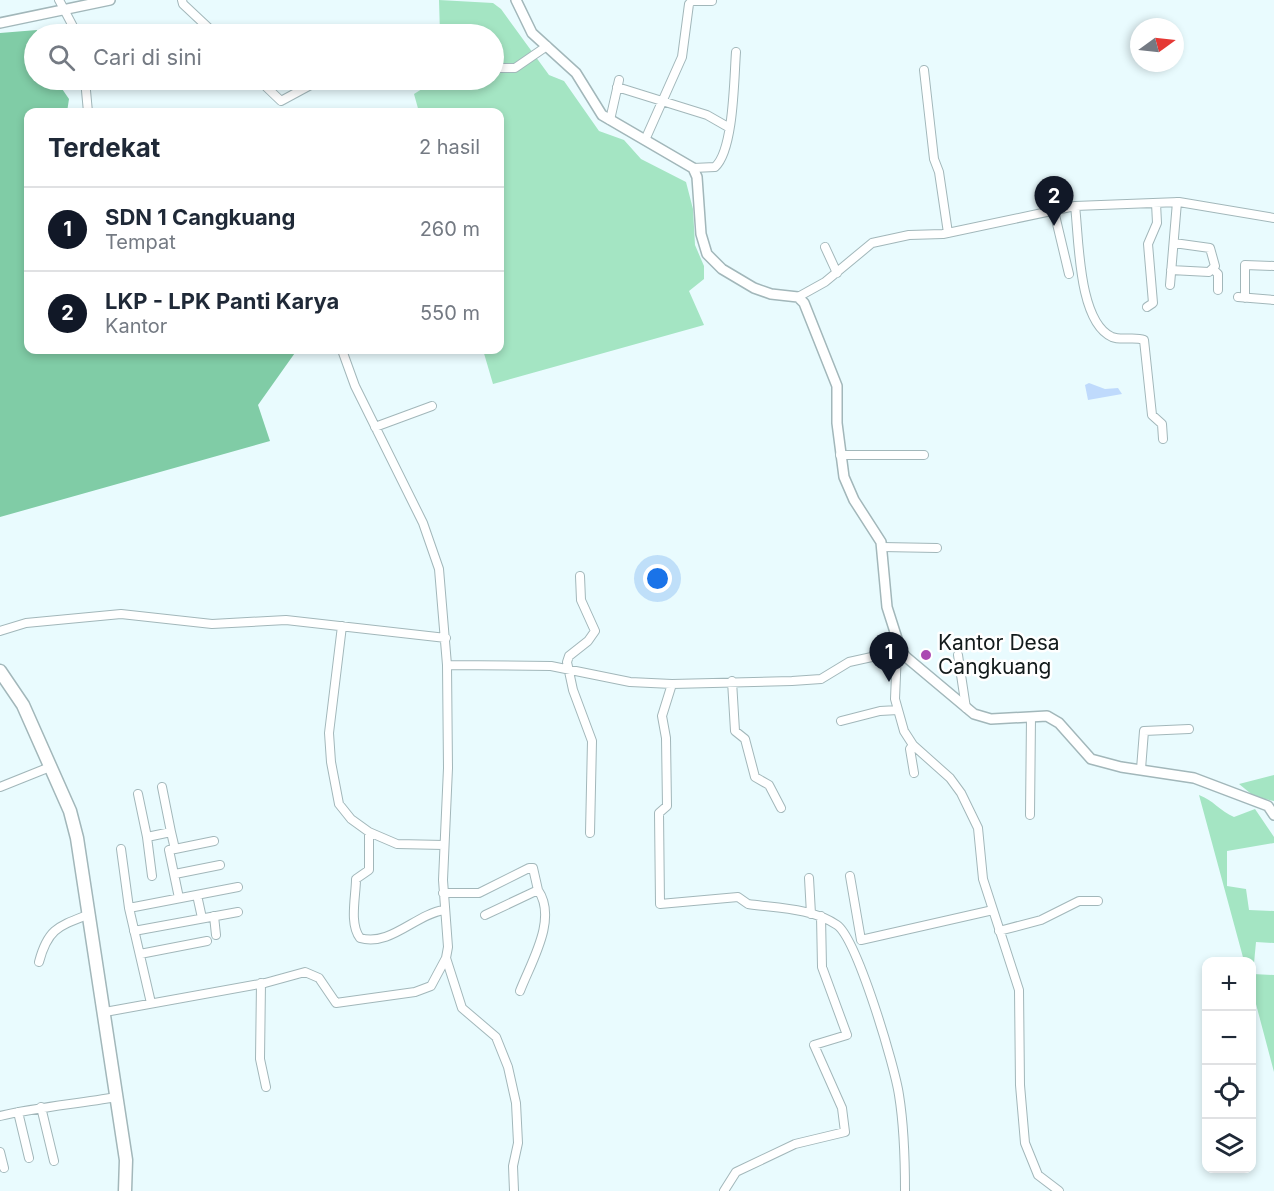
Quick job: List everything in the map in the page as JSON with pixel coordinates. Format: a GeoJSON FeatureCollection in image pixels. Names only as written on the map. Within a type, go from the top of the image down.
{"type":"FeatureCollection","features":[{"type":"Feature","properties":{"kind":"main road"},"geometry":{"type":"LineString","coordinates":[[0,671],[23,705],[75,828],[105,1012],[127,1171],[125,1191]]}},
{"type":"Feature","properties":{"kind":"street"},"geometry":{"type":"LineString","coordinates":[[59,0],[72,24]]}},
{"type":"Feature","properties":{"kind":"street"},"geometry":{"type":"LineString","coordinates":[[0,23],[110,0]]}},
{"type":"Feature","properties":{"kind":"street"},"geometry":{"type":"LineString","coordinates":[[182,0],[183,4],[204,24]]}},
{"type":"Feature","properties":{"kind":"street"},"geometry":{"type":"LineString","coordinates":[[516,0],[526,25],[576,73],[594,104],[610,120],[693,168],[697,177],[701,234],[706,254],[722,268],[754,288],[771,294],[798,297],[837,273],[872,243],[909,235],[948,233],[1075,206],[1177,202],[1274,218]]}},
{"type":"Feature","properties":{"kind":"street"},"geometry":{"type":"LineString","coordinates":[[645,140],[685,48],[689,4],[692,1],[712,1]]}},
{"type":"Feature","properties":{"kind":"street"},"geometry":{"type":"LineString","coordinates":[[504,68],[515,68],[547,46]]}},
{"type":"Feature","properties":{"kind":"street"},"geometry":{"type":"LineString","coordinates":[[693,168],[718,165],[724,153],[736,52]]}},
{"type":"Feature","properties":{"kind":"street"},"geometry":{"type":"LineString","coordinates":[[924,70],[934,159],[939,172],[948,233]]}},
{"type":"Feature","properties":{"kind":"street"},"geometry":{"type":"LineString","coordinates":[[610,120],[618,84],[661,101],[707,115],[728,127]]}},
{"type":"Feature","properties":{"kind":"street"},"geometry":{"type":"LineString","coordinates":[[86,90],[88,108]]}},
{"type":"Feature","properties":{"kind":"street"},"geometry":{"type":"LineString","coordinates":[[269,90],[280,101],[301,90]]}},
{"type":"Feature","properties":{"kind":"street"},"geometry":{"type":"LineString","coordinates":[[1170,285],[1177,202]]}},
{"type":"Feature","properties":{"kind":"street"},"geometry":{"type":"LineString","coordinates":[[1147,308],[1153,303],[1148,244],[1157,223],[1156,203]]}},
{"type":"Feature","properties":{"kind":"street"},"geometry":{"type":"LineString","coordinates":[[1075,206],[1088,304],[1097,324],[1104,332],[1120,339],[1144,339],[1152,411],[1154,418],[1162,424],[1163,439]]}},
{"type":"Feature","properties":{"kind":"street"},"geometry":{"type":"LineString","coordinates":[[1054,211],[1069,274]]}},
{"type":"Feature","properties":{"kind":"street"},"geometry":{"type":"LineString","coordinates":[[1174,243],[1210,248],[1215,261],[1214,270]]}},
{"type":"Feature","properties":{"kind":"street"},"geometry":{"type":"LineString","coordinates":[[825,247],[837,273]]}},
{"type":"Feature","properties":{"kind":"street"},"geometry":{"type":"LineString","coordinates":[[1274,266],[1245,266],[1241,298],[1274,300]]}},
{"type":"Feature","properties":{"kind":"street"},"geometry":{"type":"LineString","coordinates":[[1170,270],[1214,270],[1218,274],[1218,290]]}},
{"type":"Feature","properties":{"kind":"street"},"geometry":{"type":"LineString","coordinates":[[798,297],[812,317],[837,386],[840,455],[844,477],[854,500],[882,548],[887,607],[899,651],[895,698],[904,731],[913,745],[950,778],[970,810],[978,828],[983,879],[1019,990],[1020,1085],[1025,1143],[1030,1161],[1038,1175],[1059,1191]]}},
{"type":"Feature","properties":{"kind":"street"},"geometry":{"type":"LineString","coordinates":[[105,1012],[261,983],[295,974],[311,973],[319,978],[332,1001],[339,1004],[428,988],[446,957],[448,947],[443,893],[448,768],[447,665],[439,569],[433,546],[395,462],[354,386],[343,354]]}},
{"type":"Feature","properties":{"kind":"street"},"geometry":{"type":"LineString","coordinates":[[375,427],[432,406]]}},
{"type":"Feature","properties":{"kind":"street"},"geometry":{"type":"LineString","coordinates":[[840,455],[924,454]]}},
{"type":"Feature","properties":{"kind":"street"},"geometry":{"type":"LineString","coordinates":[[882,548],[938,548]]}},
{"type":"Feature","properties":{"kind":"street"},"geometry":{"type":"LineString","coordinates":[[580,576],[581,600],[595,631],[588,641],[569,656],[568,671],[592,741],[590,833]]}},
{"type":"Feature","properties":{"kind":"street"},"geometry":{"type":"LineString","coordinates":[[0,631],[26,623],[121,614],[212,624],[286,620],[446,638]]}},
{"type":"Feature","properties":{"kind":"street"},"geometry":{"type":"LineString","coordinates":[[342,626],[331,704],[331,762],[339,804],[351,819],[369,832],[397,844],[444,845]]}},
{"type":"Feature","properties":{"kind":"street"},"geometry":{"type":"LineString","coordinates":[[447,665],[551,666],[630,682],[672,684],[821,679],[847,662],[899,651]]}},
{"type":"Feature","properties":{"kind":"street"},"geometry":{"type":"LineString","coordinates":[[899,651],[967,710],[991,719],[1047,716],[1054,719],[1088,757],[1121,767],[1194,778],[1271,805],[1274,815]]}},
{"type":"Feature","properties":{"kind":"street"},"geometry":{"type":"LineString","coordinates":[[957,655],[967,710]]}},
{"type":"Feature","properties":{"kind":"street"},"geometry":{"type":"LineString","coordinates":[[732,681],[735,731],[745,739],[755,777],[769,785],[781,808]]}},
{"type":"Feature","properties":{"kind":"street"},"geometry":{"type":"LineString","coordinates":[[672,684],[662,716],[666,738],[667,806],[659,813],[660,904],[734,897],[748,904],[821,916],[839,926],[870,988],[880,1028],[891,1055],[899,1095],[905,1191]]}},
{"type":"Feature","properties":{"kind":"street"},"geometry":{"type":"LineString","coordinates":[[841,720],[880,711],[898,710]]}},
{"type":"Feature","properties":{"kind":"street"},"geometry":{"type":"LineString","coordinates":[[1030,815],[1031,717]]}},
{"type":"Feature","properties":{"kind":"street"},"geometry":{"type":"LineString","coordinates":[[1141,769],[1144,730],[1189,729]]}},
{"type":"Feature","properties":{"kind":"street"},"geometry":{"type":"LineString","coordinates":[[913,745],[910,748],[914,773]]}},
{"type":"Feature","properties":{"kind":"street"},"geometry":{"type":"LineString","coordinates":[[0,787],[50,767]]}},
{"type":"Feature","properties":{"kind":"street"},"geometry":{"type":"LineString","coordinates":[[162,787],[175,849]]}},
{"type":"Feature","properties":{"kind":"street"},"geometry":{"type":"LineString","coordinates":[[138,794],[153,876]]}},
{"type":"Feature","properties":{"kind":"street"},"geometry":{"type":"LineString","coordinates":[[147,837],[171,832]]}},
{"type":"Feature","properties":{"kind":"street"},"geometry":{"type":"LineString","coordinates":[[369,832],[369,870],[356,879],[354,919],[356,933],[360,938],[392,935],[421,916],[444,910]]}},
{"type":"Feature","properties":{"kind":"street"},"geometry":{"type":"LineString","coordinates":[[179,898],[170,850],[214,841]]}},
{"type":"Feature","properties":{"kind":"street"},"geometry":{"type":"LineString","coordinates":[[121,849],[129,908],[151,1003]]}},
{"type":"Feature","properties":{"kind":"street"},"geometry":{"type":"LineString","coordinates":[[175,874],[220,865]]}},
{"type":"Feature","properties":{"kind":"street"},"geometry":{"type":"LineString","coordinates":[[443,893],[480,893],[531,867],[535,871],[538,890],[545,902],[545,918],[540,939],[520,991]]}},
{"type":"Feature","properties":{"kind":"street"},"geometry":{"type":"LineString","coordinates":[[850,876],[861,940],[993,910]]}},
{"type":"Feature","properties":{"kind":"street"},"geometry":{"type":"LineString","coordinates":[[809,878],[811,914]]}},
{"type":"Feature","properties":{"kind":"street"},"geometry":{"type":"LineString","coordinates":[[129,908],[238,887]]}},
{"type":"Feature","properties":{"kind":"street"},"geometry":{"type":"LineString","coordinates":[[485,915],[538,890]]}},
{"type":"Feature","properties":{"kind":"street"},"geometry":{"type":"LineString","coordinates":[[197,895],[202,918]]}},
{"type":"Feature","properties":{"kind":"street"},"geometry":{"type":"LineString","coordinates":[[999,931],[1041,920],[1079,901],[1098,901]]}},
{"type":"Feature","properties":{"kind":"street"},"geometry":{"type":"LineString","coordinates":[[134,931],[238,912]]}},
{"type":"Feature","properties":{"kind":"street"},"geometry":{"type":"LineString","coordinates":[[39,962],[45,943],[57,927],[90,914]]}},
{"type":"Feature","properties":{"kind":"street"},"geometry":{"type":"LineString","coordinates":[[214,916],[216,935]]}},
{"type":"Feature","properties":{"kind":"street"},"geometry":{"type":"LineString","coordinates":[[724,1191],[736,1172],[795,1144],[845,1132],[842,1108],[814,1045],[847,1035],[822,967],[821,916]]}},
{"type":"Feature","properties":{"kind":"street"},"geometry":{"type":"LineString","coordinates":[[140,954],[207,941]]}},
{"type":"Feature","properties":{"kind":"street"},"geometry":{"type":"LineString","coordinates":[[446,957],[462,1008],[496,1036],[508,1067],[516,1103],[519,1143],[513,1166],[514,1191]]}},
{"type":"Feature","properties":{"kind":"street"},"geometry":{"type":"LineString","coordinates":[[261,983],[260,1059],[266,1087]]}},
{"type":"Feature","properties":{"kind":"street"},"geometry":{"type":"LineString","coordinates":[[0,1116],[41,1107],[67,1106],[116,1097]]}},
{"type":"Feature","properties":{"kind":"street"},"geometry":{"type":"LineString","coordinates":[[41,1107],[54,1161]]}},
{"type":"Feature","properties":{"kind":"street"},"geometry":{"type":"LineString","coordinates":[[18,1112],[29,1158]]}},
{"type":"Feature","properties":{"kind":"street"},"geometry":{"type":"LineString","coordinates":[[0,1152],[4,1168]]}},
{"type":"Feature","properties":{"kind":"green space"},"geometry":{"type":"Polygon","coordinates":[[[439,0],[493,3],[501,9],[549,75],[564,81],[599,131],[624,140],[641,159],[686,182],[693,209],[695,245],[704,266],[704,279],[689,291],[704,325],[493,384],[484,354],[504,354],[504,108],[418,108],[414,94],[420,90],[504,90],[504,24],[440,24],[439,0]]]}},
{"type":"Feature","properties":{"kind":"green space"},"geometry":{"type":"Polygon","coordinates":[[[24,31],[24,90],[63,90],[69,99],[68,108],[24,108],[24,354],[294,354],[258,405],[270,441],[0,517],[0,33],[24,31]]]}},
{"type":"Feature","properties":{"kind":"green space"},"geometry":{"type":"Polygon","coordinates":[[[1274,775],[1274,801],[1255,797],[1239,784],[1274,775]]]}},
{"type":"Feature","properties":{"kind":"green space"},"geometry":{"type":"Polygon","coordinates":[[[1199,795],[1234,817],[1255,809],[1274,837],[1274,843],[1227,851],[1227,886],[1246,889],[1249,910],[1274,911],[1274,943],[1256,942],[1255,957],[1243,957],[1199,795]]]}},
{"type":"Feature","properties":{"kind":"green space"},"geometry":{"type":"Polygon","coordinates":[[[1256,974],[1274,975],[1274,1072],[1256,1004],[1256,974]]]}},
{"type":"Feature","properties":{"kind":"water"},"geometry":{"type":"Polygon","coordinates":[[[1089,383],[1105,389],[1118,388],[1122,394],[1088,400],[1085,385],[1089,383]]]}},
{"type":"Feature","properties":{"kind":"place","name":"LKP - LPK Panti Karya"},"geometry":{"type":"Point","coordinates":[1054,226]}},
{"type":"Feature","properties":{"kind":"place","name":"Kantor Desa Cangkuang"},"geometry":{"type":"Point","coordinates":[926,655]}},
{"type":"Feature","properties":{"kind":"place","name":"SDN 1 Cangkuang"},"geometry":{"type":"Point","coordinates":[889,682]}}]}
